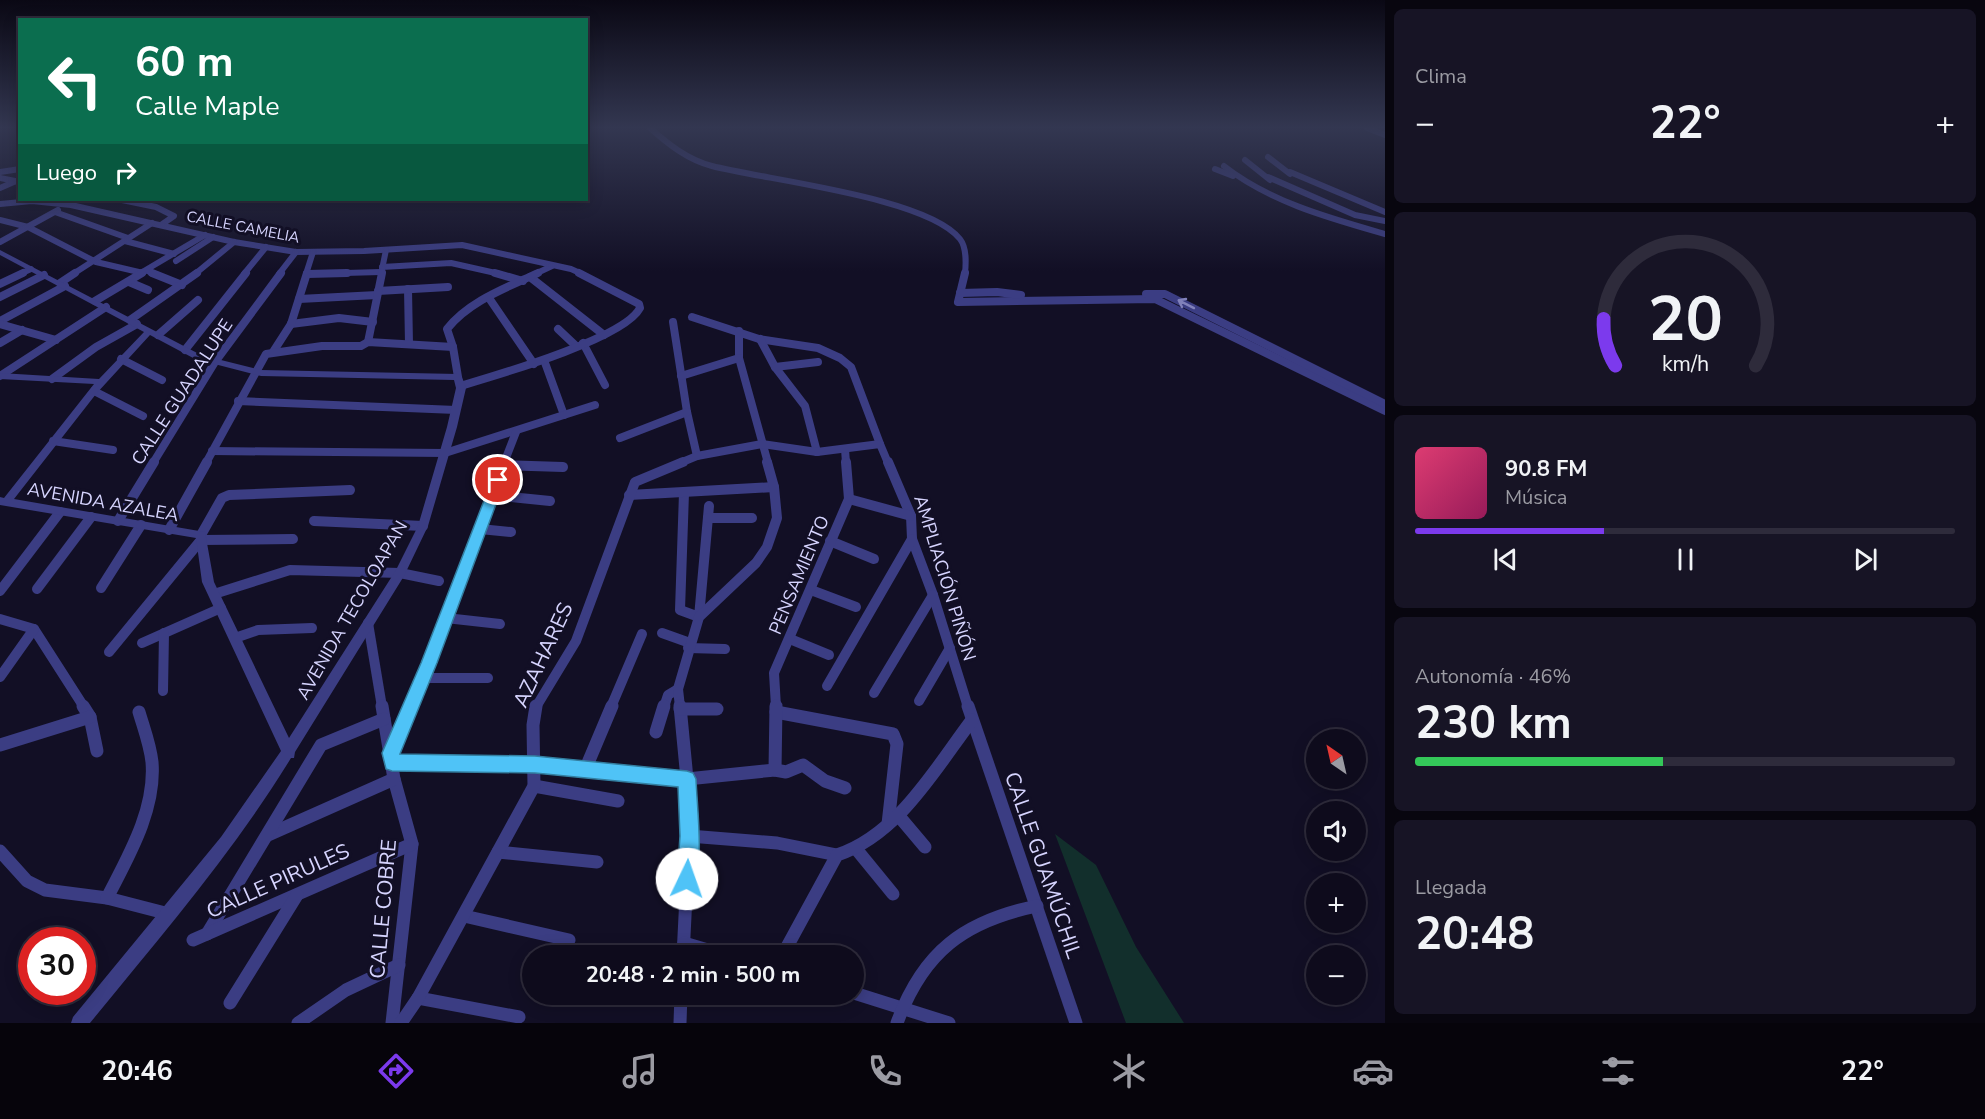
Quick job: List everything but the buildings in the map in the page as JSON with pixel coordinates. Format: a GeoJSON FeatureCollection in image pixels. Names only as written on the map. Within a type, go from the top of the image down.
{"type":"FeatureCollection","features":[{"type":"Feature","properties":{"kind":"street"},"geometry":{"type":"LineString","coordinates":[[757,176],[885,203],[918,212],[933,219],[960,238],[965,250],[967,262],[958,302],[1165,294],[1385,404]]}},
{"type":"Feature","properties":{"kind":"street"},"geometry":{"type":"LineString","coordinates":[[1231,176],[1325,215],[1385,233]]}},
{"type":"Feature","properties":{"kind":"street"},"geometry":{"type":"LineString","coordinates":[[1238,176],[1250,184]]}},
{"type":"Feature","properties":{"kind":"street"},"geometry":{"type":"LineString","coordinates":[[1266,176],[1267,179],[1275,180],[1355,215],[1385,223]]}},
{"type":"Feature","properties":{"kind":"street"},"geometry":{"type":"LineString","coordinates":[[1299,176],[1385,212]]}},
{"type":"Feature","properties":{"kind":"street"},"geometry":{"type":"LineString","coordinates":[[0,178],[18,181]]}},
{"type":"Feature","properties":{"kind":"street"},"geometry":{"type":"LineString","coordinates":[[0,188],[18,181]]}},
{"type":"Feature","properties":{"kind":"street","name":"CALLE CAMELIA"},"geometry":{"type":"LineString","coordinates":[[0,204],[32,201],[67,205],[234,242],[296,252],[462,245],[513,255],[580,273],[639,304],[640,308],[636,316],[622,327],[604,334]]}},
{"type":"Feature","properties":{"kind":"street"},"geometry":{"type":"LineString","coordinates":[[127,201],[156,207],[174,216],[161,225]]}},
{"type":"Feature","properties":{"kind":"street"},"geometry":{"type":"LineString","coordinates":[[0,242],[67,205]]}},
{"type":"Feature","properties":{"kind":"street"},"geometry":{"type":"LineString","coordinates":[[55,212],[175,257]]}},
{"type":"Feature","properties":{"kind":"street"},"geometry":{"type":"LineString","coordinates":[[0,220],[28,227],[72,252],[96,262],[145,272],[182,285]]}},
{"type":"Feature","properties":{"kind":"street"},"geometry":{"type":"LineString","coordinates":[[0,323],[63,285],[152,224]]}},
{"type":"Feature","properties":{"kind":"street"},"geometry":{"type":"LineString","coordinates":[[175,257],[205,235]]}},
{"type":"Feature","properties":{"kind":"street"},"geometry":{"type":"LineString","coordinates":[[95,301],[213,237]]}},
{"type":"Feature","properties":{"kind":"street"},"geometry":{"type":"LineString","coordinates":[[52,379],[134,322],[234,242]]}},
{"type":"Feature","properties":{"kind":"street"},"geometry":{"type":"LineString","coordinates":[[185,350],[266,247]]}},
{"type":"Feature","properties":{"kind":"street"},"geometry":{"type":"LineString","coordinates":[[368,342],[386,250]]}},
{"type":"Feature","properties":{"kind":"street","name":"CALLE GUADALUPE"},"geometry":{"type":"LineString","coordinates":[[118,521],[215,362],[296,252]]}},
{"type":"Feature","properties":{"kind":"street"},"geometry":{"type":"LineString","coordinates":[[273,352],[291,324],[313,252]]}},
{"type":"Feature","properties":{"kind":"street"},"geometry":{"type":"LineString","coordinates":[[1,254],[95,301],[185,350],[215,362],[255,372],[459,382],[534,364],[604,334]]}},
{"type":"Feature","properties":{"kind":"street"},"geometry":{"type":"LineString","coordinates":[[306,274],[451,263],[468,265],[526,279],[604,334]]}},
{"type":"Feature","properties":{"kind":"street"},"geometry":{"type":"LineString","coordinates":[[459,382],[447,327],[470,306],[552,266]]}},
{"type":"Feature","properties":{"kind":"street"},"geometry":{"type":"LineString","coordinates":[[0,284],[31,269]]}},
{"type":"Feature","properties":{"kind":"street"},"geometry":{"type":"LineString","coordinates":[[0,297],[44,275]]}},
{"type":"Feature","properties":{"kind":"street"},"geometry":{"type":"LineString","coordinates":[[129,282],[148,290]]}},
{"type":"Feature","properties":{"kind":"street"},"geometry":{"type":"LineString","coordinates":[[299,299],[448,287]]}},
{"type":"Feature","properties":{"kind":"street"},"geometry":{"type":"LineString","coordinates":[[408,289],[409,344]]}},
{"type":"Feature","properties":{"kind":"street"},"geometry":{"type":"LineString","coordinates":[[960,293],[997,292],[1055,297],[1155,299],[1385,411]]}},
{"type":"Feature","properties":{"kind":"street"},"geometry":{"type":"LineString","coordinates":[[489,298],[534,364]]}},
{"type":"Feature","properties":{"kind":"street"},"geometry":{"type":"LineString","coordinates":[[3,501],[121,358],[198,300]]}},
{"type":"Feature","properties":{"kind":"street"},"geometry":{"type":"LineString","coordinates":[[0,376],[106,307]]}},
{"type":"Feature","properties":{"kind":"street"},"geometry":{"type":"LineString","coordinates":[[692,317],[760,339],[775,367],[805,406],[818,452]]}},
{"type":"Feature","properties":{"kind":"street"},"geometry":{"type":"LineString","coordinates":[[291,324],[339,318],[373,322]]}},
{"type":"Feature","properties":{"kind":"street"},"geometry":{"type":"LineString","coordinates":[[673,322],[687,412],[697,456]]}},
{"type":"Feature","properties":{"kind":"street"},"geometry":{"type":"LineString","coordinates":[[0,323],[56,340]]}},
{"type":"Feature","properties":{"kind":"street"},"geometry":{"type":"LineString","coordinates":[[558,329],[580,345],[605,385]]}},
{"type":"Feature","properties":{"kind":"street"},"geometry":{"type":"LineString","coordinates":[[0,344],[22,330]]}},
{"type":"Feature","properties":{"kind":"street"},"geometry":{"type":"LineString","coordinates":[[699,617],[756,563],[767,547],[777,518],[774,487],[739,358],[739,331]]}},
{"type":"Feature","properties":{"kind":"street","name":"AMPLIACIÓN PIÑÓN"},"geometry":{"type":"LineString","coordinates":[[760,339],[812,345],[829,352],[851,367],[880,446],[911,516],[912,539],[933,595],[972,720]]}},
{"type":"Feature","properties":{"kind":"street"},"geometry":{"type":"LineString","coordinates":[[169,530],[238,401],[266,354],[322,346],[361,346],[368,342],[453,347]]}},
{"type":"Feature","properties":{"kind":"street"},"geometry":{"type":"LineString","coordinates":[[121,358],[162,380]]}},
{"type":"Feature","properties":{"kind":"street"},"geometry":{"type":"LineString","coordinates":[[681,376],[739,358]]}},
{"type":"Feature","properties":{"kind":"street"},"geometry":{"type":"LineString","coordinates":[[543,360],[564,415]]}},
{"type":"Feature","properties":{"kind":"street"},"geometry":{"type":"LineString","coordinates":[[775,367],[818,362]]}},
{"type":"Feature","properties":{"kind":"street"},"geometry":{"type":"LineString","coordinates":[[0,376],[101,382]]}},
{"type":"Feature","properties":{"kind":"street","name":"AVENIDA TECOLOAPAN"},"geometry":{"type":"LineString","coordinates":[[79,1023],[226,842],[289,753],[400,573],[423,526],[456,410],[459,382]]}},
{"type":"Feature","properties":{"kind":"street"},"geometry":{"type":"LineString","coordinates":[[94,391],[142,416]]}},
{"type":"Feature","properties":{"kind":"street"},"geometry":{"type":"LineString","coordinates":[[238,401],[456,410]]}},
{"type":"Feature","properties":{"kind":"street"},"geometry":{"type":"LineString","coordinates":[[212,451],[445,453],[595,405]]}},
{"type":"Feature","properties":{"kind":"street"},"geometry":{"type":"LineString","coordinates":[[620,438],[687,412]]}},
{"type":"Feature","properties":{"kind":"street"},"geometry":{"type":"LineString","coordinates":[[516,432],[391,758],[535,765],[687,779],[775,770],[786,772],[805,765],[825,781],[845,788]]}},
{"type":"Feature","properties":{"kind":"street"},"geometry":{"type":"LineString","coordinates":[[53,441],[113,450]]}},
{"type":"Feature","properties":{"kind":"street","name":"AZAHARES"},"geometry":{"type":"LineString","coordinates":[[401,1023],[418,998],[534,786],[532,719],[536,706],[576,641],[628,495],[640,479],[697,456],[762,444],[818,452],[880,446]]}},
{"type":"Feature","properties":{"kind":"street","name":"PENSAMIENTO"},"geometry":{"type":"LineString","coordinates":[[775,770],[774,673],[849,499],[845,449]]}},
{"type":"Feature","properties":{"kind":"street"},"geometry":{"type":"LineString","coordinates":[[504,465],[563,467]]}},
{"type":"Feature","properties":{"kind":"street"},"geometry":{"type":"LineString","coordinates":[[628,495],[774,487]]}},
{"type":"Feature","properties":{"kind":"street"},"geometry":{"type":"LineString","coordinates":[[109,652],[201,538],[222,498],[229,495],[350,490]]}},
{"type":"Feature","properties":{"kind":"street"},"geometry":{"type":"LineString","coordinates":[[684,493],[680,610],[699,617]]}},
{"type":"Feature","properties":{"kind":"street"},"geometry":{"type":"LineString","coordinates":[[492,495],[550,501]]}},
{"type":"Feature","properties":{"kind":"street"},"geometry":{"type":"LineString","coordinates":[[849,499],[911,516]]}},
{"type":"Feature","properties":{"kind":"street","name":"AVENIDA AZALEA"},"geometry":{"type":"LineString","coordinates":[[3,501],[169,530],[201,538]]}},
{"type":"Feature","properties":{"kind":"street"},"geometry":{"type":"LineString","coordinates":[[684,945],[689,836],[687,779],[678,689],[699,617],[709,506]]}},
{"type":"Feature","properties":{"kind":"street"},"geometry":{"type":"LineString","coordinates":[[0,591],[60,512]]}},
{"type":"Feature","properties":{"kind":"street"},"geometry":{"type":"LineString","coordinates":[[38,589],[92,517]]}},
{"type":"Feature","properties":{"kind":"street"},"geometry":{"type":"LineString","coordinates":[[708,518],[752,518]]}},
{"type":"Feature","properties":{"kind":"street"},"geometry":{"type":"LineString","coordinates":[[314,521],[423,526]]}},
{"type":"Feature","properties":{"kind":"street"},"geometry":{"type":"LineString","coordinates":[[101,588],[141,525]]}},
{"type":"Feature","properties":{"kind":"street"},"geometry":{"type":"LineString","coordinates":[[480,529],[511,532]]}},
{"type":"Feature","properties":{"kind":"street"},"geometry":{"type":"LineString","coordinates":[[201,538],[293,539]]}},
{"type":"Feature","properties":{"kind":"street"},"geometry":{"type":"LineString","coordinates":[[201,538],[208,582],[289,753]]}},
{"type":"Feature","properties":{"kind":"street"},"geometry":{"type":"LineString","coordinates":[[827,686],[912,539]]}},
{"type":"Feature","properties":{"kind":"street"},"geometry":{"type":"LineString","coordinates":[[830,541],[874,559]]}},
{"type":"Feature","properties":{"kind":"street"},"geometry":{"type":"LineString","coordinates":[[214,594],[290,570],[400,573],[439,581]]}},
{"type":"Feature","properties":{"kind":"street"},"geometry":{"type":"LineString","coordinates":[[811,590],[856,606]]}},
{"type":"Feature","properties":{"kind":"street"},"geometry":{"type":"LineString","coordinates":[[874,693],[933,595]]}},
{"type":"Feature","properties":{"kind":"street"},"geometry":{"type":"LineString","coordinates":[[142,643],[221,608]]}},
{"type":"Feature","properties":{"kind":"street"},"geometry":{"type":"LineString","coordinates":[[446,618],[500,624]]}},
{"type":"Feature","properties":{"kind":"street"},"geometry":{"type":"LineString","coordinates":[[0,619],[33,629],[90,717],[97,751]]}},
{"type":"Feature","properties":{"kind":"street","name":"CALLE COBRE"},"geometry":{"type":"LineString","coordinates":[[368,623],[394,779],[412,843],[392,1023]]}},
{"type":"Feature","properties":{"kind":"street"},"geometry":{"type":"LineString","coordinates":[[235,638],[258,630],[312,628]]}},
{"type":"Feature","properties":{"kind":"street"},"geometry":{"type":"LineString","coordinates":[[0,677],[33,629]]}},
{"type":"Feature","properties":{"kind":"street"},"geometry":{"type":"LineString","coordinates":[[163,691],[164,633]]}},
{"type":"Feature","properties":{"kind":"street"},"geometry":{"type":"LineString","coordinates":[[662,633],[689,645],[724,649]]}},
{"type":"Feature","properties":{"kind":"street"},"geometry":{"type":"LineString","coordinates":[[585,770],[642,634]]}},
{"type":"Feature","properties":{"kind":"street"},"geometry":{"type":"LineString","coordinates":[[790,639],[828,656]]}},
{"type":"Feature","properties":{"kind":"street"},"geometry":{"type":"LineString","coordinates":[[919,701],[950,648]]}},
{"type":"Feature","properties":{"kind":"street"},"geometry":{"type":"LineString","coordinates":[[423,678],[488,678]]}},
{"type":"Feature","properties":{"kind":"street"},"geometry":{"type":"LineString","coordinates":[[656,732],[668,695],[678,689]]}},
{"type":"Feature","properties":{"kind":"street"},"geometry":{"type":"LineString","coordinates":[[680,709],[717,709]]}},
{"type":"Feature","properties":{"kind":"street"},"geometry":{"type":"LineString","coordinates":[[107,898],[135,844],[151,789],[149,745],[139,712]]}},
{"type":"Feature","properties":{"kind":"street"},"geometry":{"type":"LineString","coordinates":[[776,712],[893,734],[897,744],[888,824]]}},
{"type":"Feature","properties":{"kind":"street"},"geometry":{"type":"LineString","coordinates":[[0,745],[90,717]]}},
{"type":"Feature","properties":{"kind":"street"},"geometry":{"type":"LineString","coordinates":[[207,934],[321,745],[384,718]]}},
{"type":"Feature","properties":{"kind":"street"},"geometry":{"type":"LineString","coordinates":[[689,836],[777,843],[837,855],[857,850],[898,815],[972,720]]}},
{"type":"Feature","properties":{"kind":"street","name":"CALLE GUAMÚCHIL"},"geometry":{"type":"LineString","coordinates":[[972,720],[1076,1023]]}},
{"type":"Feature","properties":{"kind":"street"},"geometry":{"type":"LineString","coordinates":[[268,835],[394,779]]}},
{"type":"Feature","properties":{"kind":"street"},"geometry":{"type":"LineString","coordinates":[[534,786],[618,801]]}},
{"type":"Feature","properties":{"kind":"street"},"geometry":{"type":"LineString","coordinates":[[898,815],[925,847]]}},
{"type":"Feature","properties":{"kind":"street","name":"CALLE PIRULES"},"geometry":{"type":"LineString","coordinates":[[193,940],[412,843]]}},
{"type":"Feature","properties":{"kind":"street"},"geometry":{"type":"LineString","coordinates":[[857,850],[893,894]]}},
{"type":"Feature","properties":{"kind":"street"},"geometry":{"type":"LineString","coordinates":[[0,851],[27,881],[45,890],[107,898],[169,914]]}},
{"type":"Feature","properties":{"kind":"street"},"geometry":{"type":"LineString","coordinates":[[498,852],[597,862]]}},
{"type":"Feature","properties":{"kind":"street"},"geometry":{"type":"LineString","coordinates":[[788,945],[837,855]]}},
{"type":"Feature","properties":{"kind":"street"},"geometry":{"type":"LineString","coordinates":[[230,1003],[297,895]]}},
{"type":"Feature","properties":{"kind":"street"},"geometry":{"type":"LineString","coordinates":[[897,1023],[901,1008],[921,972],[954,940],[993,917],[1037,906]]}},
{"type":"Feature","properties":{"kind":"street"},"geometry":{"type":"LineString","coordinates":[[464,916],[569,940]]}},
{"type":"Feature","properties":{"kind":"street"},"geometry":{"type":"LineString","coordinates":[[298,1023],[347,987],[370,975],[399,965]]}},
{"type":"Feature","properties":{"kind":"street"},"geometry":{"type":"LineString","coordinates":[[864,996],[949,1023]]}},
{"type":"Feature","properties":{"kind":"street"},"geometry":{"type":"LineString","coordinates":[[418,998],[519,1017]]}},
{"type":"Feature","properties":{"kind":"street"},"geometry":{"type":"LineString","coordinates":[[680,1023],[681,1005]]}},
{"type":"Feature","properties":{"kind":"green space"},"geometry":{"type":"Polygon","coordinates":[[[1055,834],[1096,865],[1136,947],[1184,1023],[1126,1023],[1055,834]]]}},
{"type":"Feature","properties":{"kind":"route"},"geometry":{"type":"LineString","coordinates":[[498,480],[429,663],[391,753],[392,763],[535,765],[687,779],[689,836],[687,879]]}}]}
